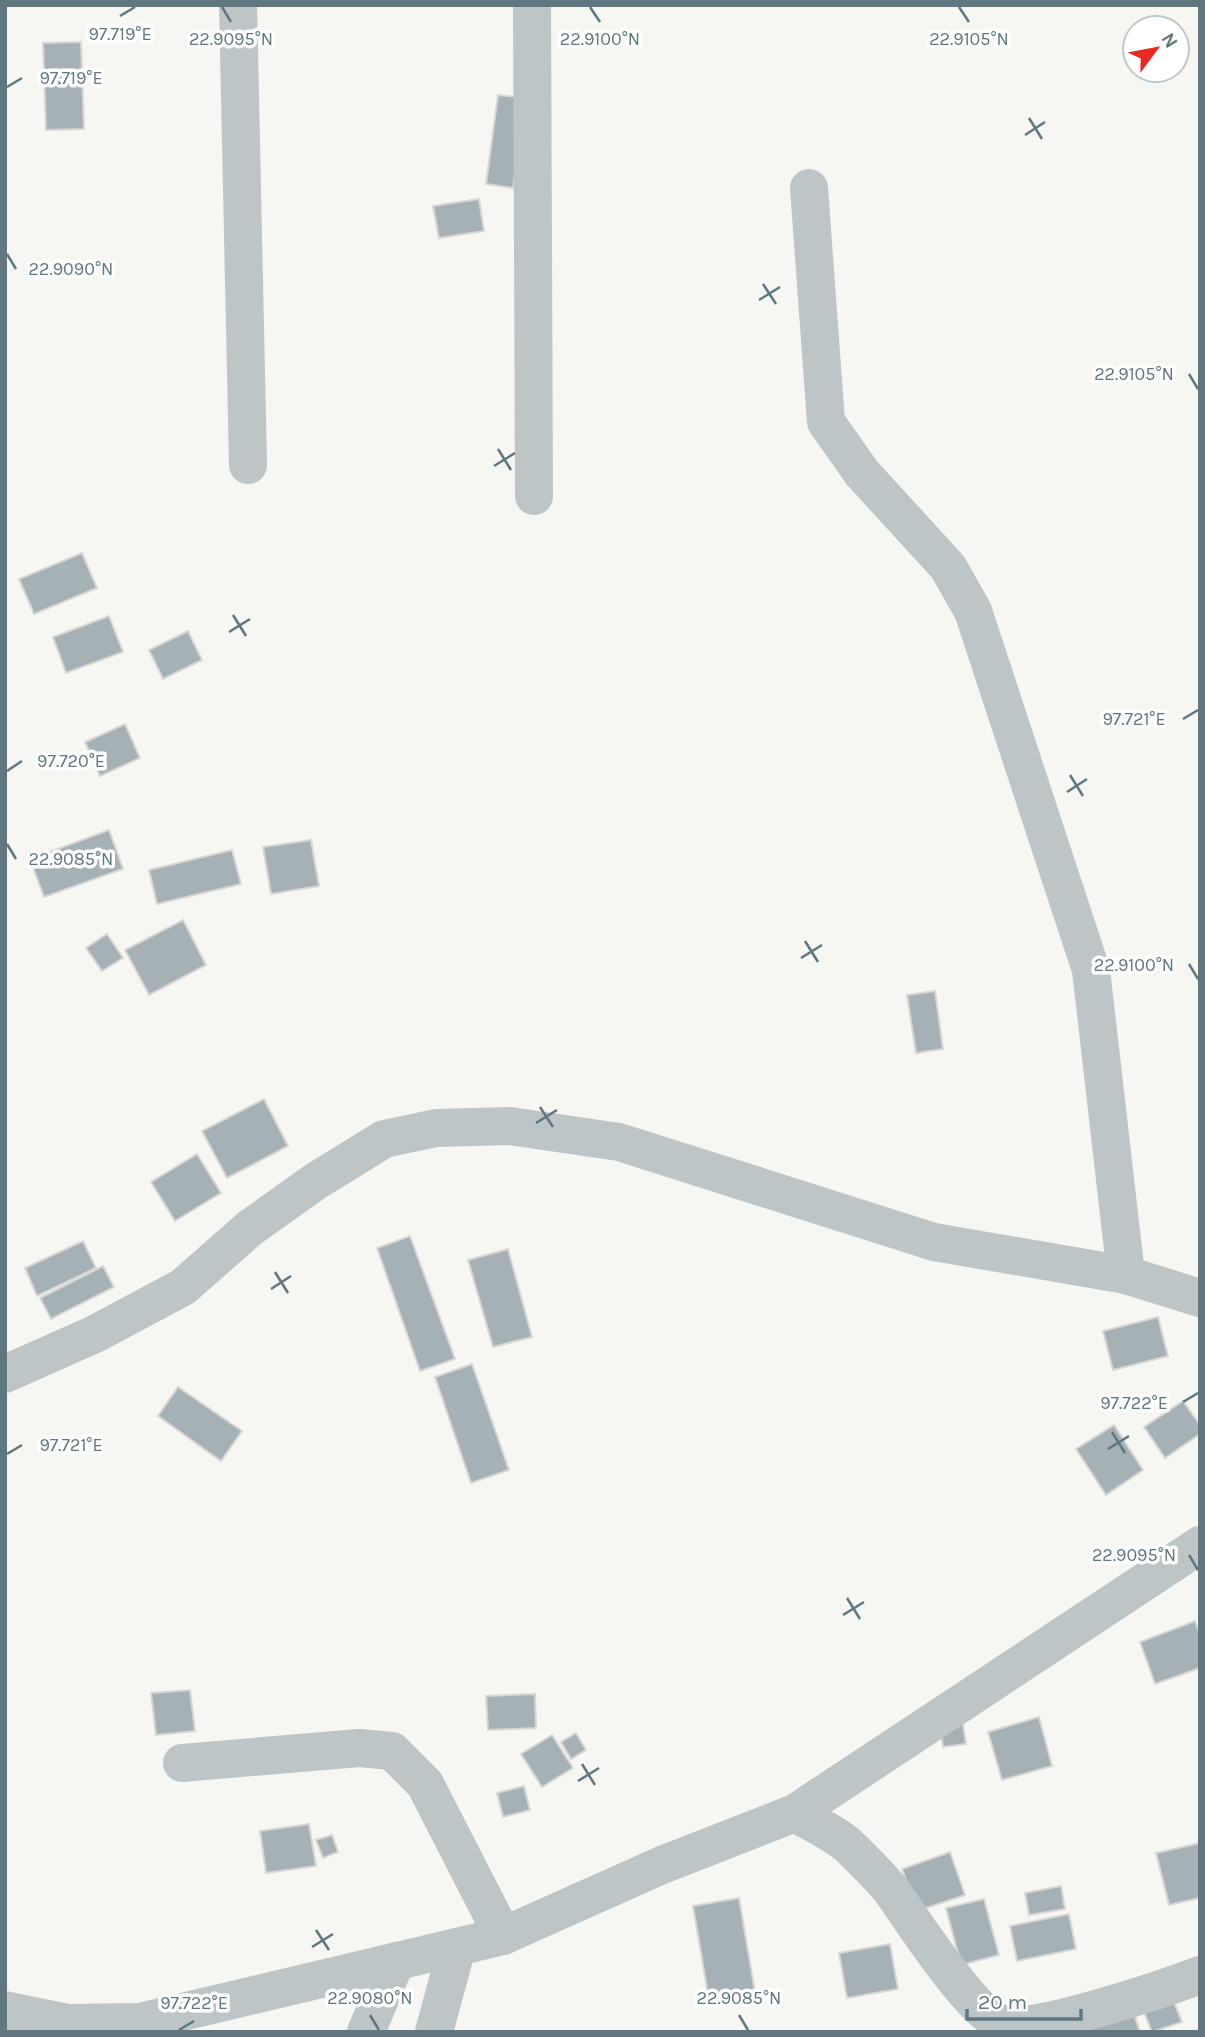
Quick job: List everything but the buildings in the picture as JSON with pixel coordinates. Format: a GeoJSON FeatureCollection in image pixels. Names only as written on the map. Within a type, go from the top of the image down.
{"type":"FeatureCollection","features":[{"type":"Feature","properties":{"kind":"street"},"geometry":{"type":"LineString","coordinates":[[238,5],[248,465]]}},
{"type":"Feature","properties":{"kind":"street"},"geometry":{"type":"LineString","coordinates":[[532,5],[534,496]]}},
{"type":"Feature","properties":{"kind":"street"},"geometry":{"type":"LineString","coordinates":[[809,187],[827,422],[862,473],[948,567],[973,611],[1091,970],[1126,1275]]}},
{"type":"Feature","properties":{"kind":"street"},"geometry":{"type":"LineString","coordinates":[[5,1374],[95,1334],[183,1287],[250,1228],[384,1139],[436,1128],[510,1126],[619,1142],[934,1242],[1126,1275],[1200,1298]]}},
{"type":"Feature","properties":{"kind":"street"},"geometry":{"type":"LineString","coordinates":[[5,2010],[68,2023],[139,2027],[503,1936],[662,1866],[795,1813],[1200,1545]]}},
{"type":"Feature","properties":{"kind":"street"},"geometry":{"type":"LineString","coordinates":[[182,1763],[359,1748],[392,1751],[425,1784],[503,1936]]}},
{"type":"Feature","properties":{"kind":"street"},"geometry":{"type":"LineString","coordinates":[[795,1813],[850,1846],[891,1890],[940,1961],[985,2011],[1003,2025],[1026,2026],[1075,2014],[1200,1975]]}},
{"type":"Feature","properties":{"kind":"street"},"geometry":{"type":"LineString","coordinates":[[434,2032],[457,1947]]}},
{"type":"Feature","properties":{"kind":"street"},"geometry":{"type":"LineString","coordinates":[[366,2032],[396,1961]]}}]}
